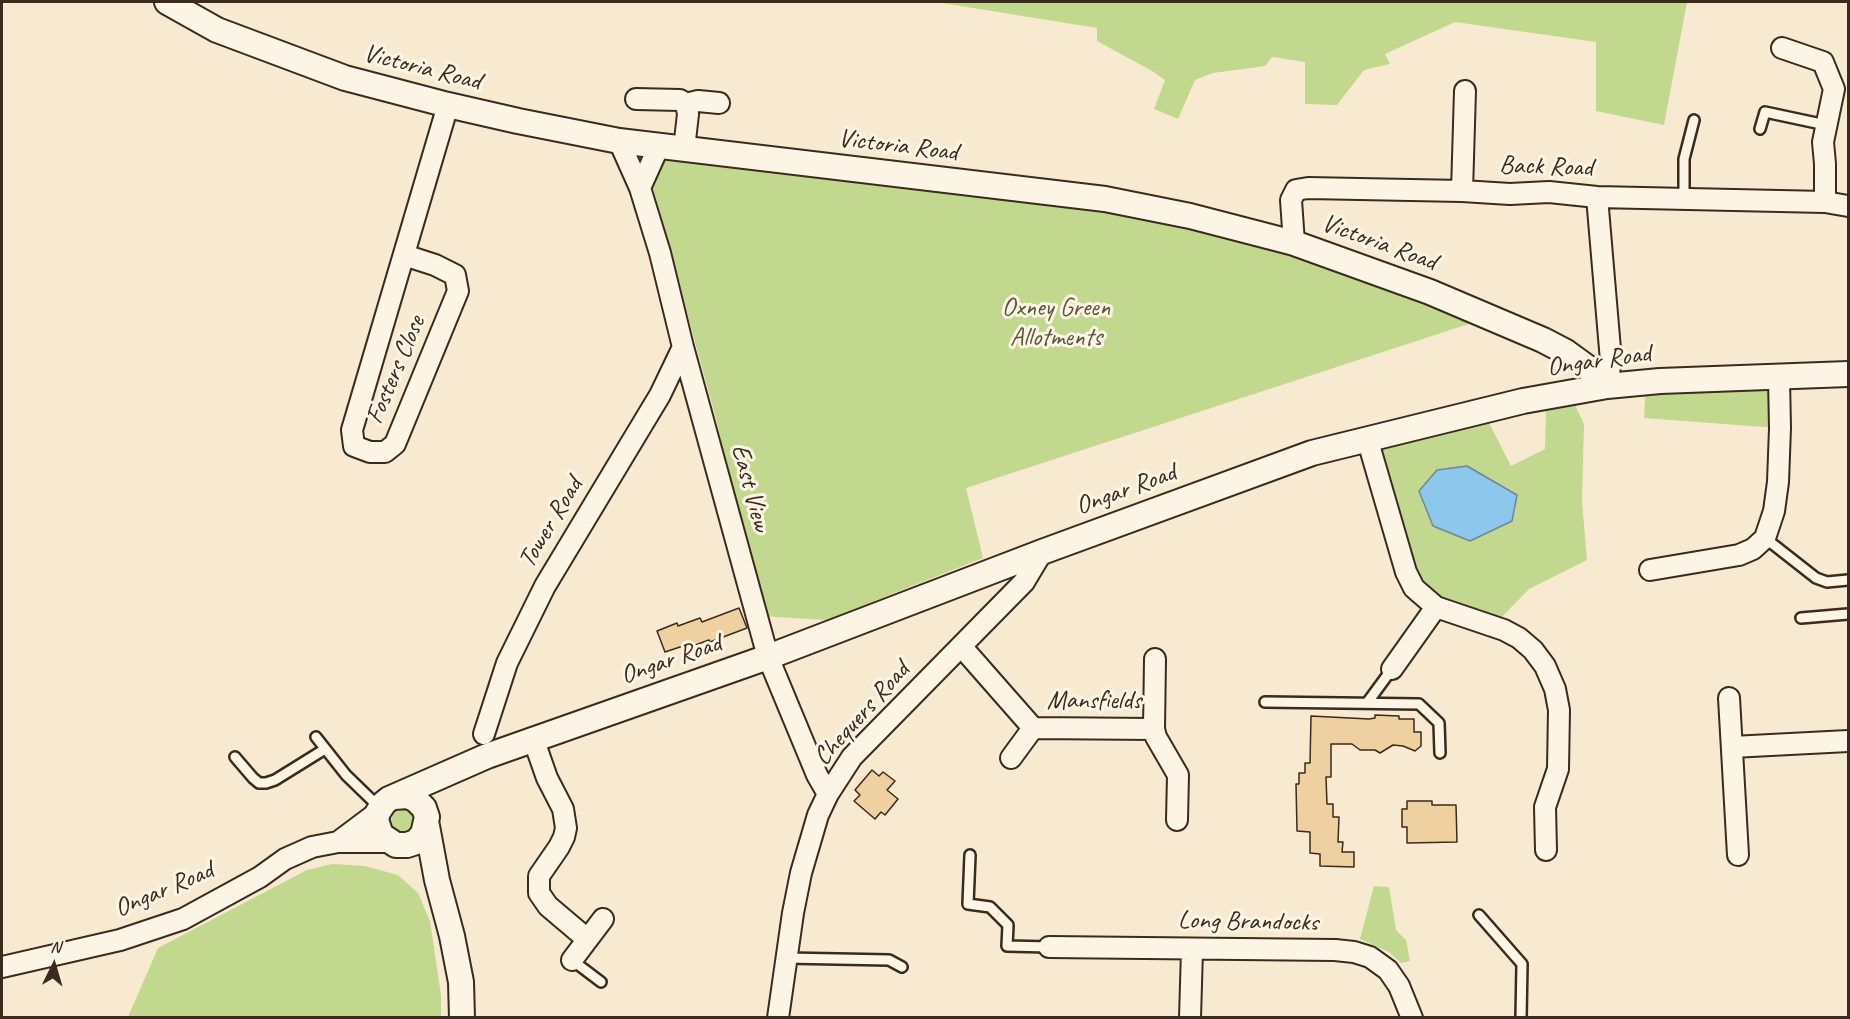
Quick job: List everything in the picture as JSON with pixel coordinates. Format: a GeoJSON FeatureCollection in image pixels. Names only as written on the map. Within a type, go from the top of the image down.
{"type":"FeatureCollection","features":[{"type":"Feature","properties":{"kind":"street","name":"Victoria Road"},"geometry":{"type":"LineString","coordinates":[[167,2],[217,30],[345,78],[448,105],[619,141],[1105,199],[1190,216],[1294,243],[1430,292],[1543,340],[1566,352],[1608,386]]}},
{"type":"Feature","properties":{"kind":"street"},"geometry":{"type":"LineString","coordinates":[[1782,48],[1823,62],[1834,88],[1823,142],[1825,202]]}},
{"type":"Feature","properties":{"kind":"street"},"geometry":{"type":"LineString","coordinates":[[1462,191],[1465,91]]}},
{"type":"Feature","properties":{"kind":"street"},"geometry":{"type":"LineString","coordinates":[[636,99],[680,100],[686,104],[688,114],[684,149]]}},
{"type":"Feature","properties":{"kind":"street"},"geometry":{"type":"LineString","coordinates":[[686,104],[698,101],[719,103]]}},
{"type":"Feature","properties":{"kind":"street","name":"Fosters Close"},"geometry":{"type":"LineString","coordinates":[[404,255],[435,265],[455,275],[458,291],[395,444],[385,452],[370,452],[354,446],[352,430],[448,105]]}},
{"type":"Feature","properties":{"kind":"street","name":"East View"},"geometry":{"type":"LineString","coordinates":[[619,141],[640,188],[660,252],[683,347],[768,657],[817,775],[828,794]]}},
{"type":"Feature","properties":{"kind":"street"},"geometry":{"type":"LineString","coordinates":[[640,188],[659,146]]}},
{"type":"Feature","properties":{"kind":"street","name":"Back Road"},"geometry":{"type":"LineString","coordinates":[[1294,243],[1291,200],[1296,190],[1308,188],[1510,194],[1549,192],[1597,197],[1825,202],[1848,206]]}},
{"type":"Feature","properties":{"kind":"street"},"geometry":{"type":"LineString","coordinates":[[1597,197],[1611,361],[1608,386]]}},
{"type":"Feature","properties":{"kind":"street","name":"Tower Road"},"geometry":{"type":"LineString","coordinates":[[484,734],[507,663],[545,586],[660,395],[683,347]]}},
{"type":"Feature","properties":{"kind":"street","name":"Ongar Road"},"geometry":{"type":"LineString","coordinates":[[338,842],[384,806],[450,773],[533,738],[768,657],[1042,552],[1312,453],[1523,401],[1608,386],[1660,381],[1848,374]]}},
{"type":"Feature","properties":{"kind":"street"},"geometry":{"type":"LineString","coordinates":[[1650,570],[1739,555],[1753,549],[1766,538],[1774,511],[1778,482],[1779,378]]}},
{"type":"Feature","properties":{"kind":"street"},"geometry":{"type":"LineString","coordinates":[[1367,438],[1406,572],[1414,588],[1436,607],[1511,634],[1533,651],[1545,666],[1555,689],[1559,710],[1558,769],[1545,807],[1546,850]]}},
{"type":"Feature","properties":{"kind":"street","name":"Chequers Road"},"geometry":{"type":"LineString","coordinates":[[778,1017],[801,873],[818,815],[828,794],[852,757],[1024,582],[1042,552]]}},
{"type":"Feature","properties":{"kind":"street"},"geometry":{"type":"LineString","coordinates":[[1392,669],[1436,607]]}},
{"type":"Feature","properties":{"kind":"street","name":"Mansfields"},"geometry":{"type":"LineString","coordinates":[[961,645],[1033,728],[1155,729]]}},
{"type":"Feature","properties":{"kind":"street","name":"Mansfields"},"geometry":{"type":"LineString","coordinates":[[1155,659],[1156,737],[1178,775],[1178,820]]}},
{"type":"Feature","properties":{"kind":"street"},"geometry":{"type":"LineString","coordinates":[[1729,698],[1738,855]]}},
{"type":"Feature","properties":{"kind":"street","name":"Mansfields"},"geometry":{"type":"LineString","coordinates":[[1011,758],[1033,728]]}},
{"type":"Feature","properties":{"kind":"street"},"geometry":{"type":"LineString","coordinates":[[533,738],[547,778],[563,809],[566,828],[559,847],[539,876],[539,893],[548,906],[587,939]]}},
{"type":"Feature","properties":{"kind":"street"},"geometry":{"type":"LineString","coordinates":[[1732,747],[1848,741]]}},
{"type":"Feature","properties":{"kind":"street","name":"Ongar Road"},"geometry":{"type":"LineString","coordinates":[[2,967],[120,940],[183,919],[260,877],[285,859],[312,847],[338,842],[407,845],[416,842],[423,834],[450,773]]}},
{"type":"Feature","properties":{"kind":"street"},"geometry":{"type":"LineString","coordinates":[[437,880],[381,836],[378,828],[384,806],[408,796],[424,808],[437,880],[452,936],[460,982],[462,1017]]}},
{"type":"Feature","properties":{"kind":"street"},"geometry":{"type":"LineString","coordinates":[[572,960],[603,919]]}},
{"type":"Feature","properties":{"kind":"street","name":"Long Brandocks"},"geometry":{"type":"LineString","coordinates":[[1049,947],[1123,946],[1192,950],[1354,952],[1370,957],[1385,967],[1399,986],[1412,1017]]}},
{"type":"Feature","properties":{"kind":"street"},"geometry":{"type":"LineString","coordinates":[[1190,1017],[1192,950]]}},
{"type":"Feature","properties":{"kind":"lane"},"geometry":{"type":"LineString","coordinates":[[1760,129],[1765,112],[1826,125]]}},
{"type":"Feature","properties":{"kind":"lane"},"geometry":{"type":"LineString","coordinates":[[1684,198],[1684,159],[1694,120]]}},
{"type":"Feature","properties":{"kind":"lane"},"geometry":{"type":"LineString","coordinates":[[1766,538],[1816,578],[1827,582],[1848,580]]}},
{"type":"Feature","properties":{"kind":"lane"},"geometry":{"type":"LineString","coordinates":[[1801,618],[1848,614]]}},
{"type":"Feature","properties":{"kind":"lane"},"geometry":{"type":"LineString","coordinates":[[1367,703],[1392,669]]}},
{"type":"Feature","properties":{"kind":"lane"},"geometry":{"type":"LineString","coordinates":[[1265,702],[1419,704],[1439,723],[1440,753]]}},
{"type":"Feature","properties":{"kind":"lane"},"geometry":{"type":"LineString","coordinates":[[316,736],[346,775],[384,806]]}},
{"type":"Feature","properties":{"kind":"lane"},"geometry":{"type":"LineString","coordinates":[[235,757],[253,778],[259,783],[266,783],[275,780],[324,748]]}},
{"type":"Feature","properties":{"kind":"lane"},"geometry":{"type":"LineString","coordinates":[[970,855],[968,904],[990,908],[1008,925],[1007,946],[1049,947]]}},
{"type":"Feature","properties":{"kind":"lane"},"geometry":{"type":"LineString","coordinates":[[1479,915],[1522,964],[1521,1017]]}},
{"type":"Feature","properties":{"kind":"lane"},"geometry":{"type":"LineString","coordinates":[[786,958],[889,960],[902,967]]}},
{"type":"Feature","properties":{"kind":"lane"},"geometry":{"type":"LineString","coordinates":[[572,960],[601,982]]}},
{"type":"Feature","properties":{"kind":"green space"},"geometry":{"type":"Polygon","coordinates":[[[936,2],[1687,2],[1664,125],[1596,111],[1596,42],[1455,22],[1385,54],[1390,64],[1364,70],[1337,105],[1305,104],[1305,62],[1272,57],[1265,66],[1213,73],[1195,80],[1178,119],[1154,109],[1165,80],[1097,41],[1097,28],[936,2]]]}},
{"type":"Feature","properties":{"kind":"green space","name":"Oxney Green Allotments"},"geometry":{"type":"Polygon","coordinates":[[[619,141],[1190,216],[1490,317],[966,488],[983,558],[826,620],[760,616],[756,615],[717,422],[645,160],[619,141]]]}},
{"type":"Feature","properties":{"kind":"green space"},"geometry":{"type":"Polygon","coordinates":[[[1779,378],[1777,428],[1644,418],[1646,382],[1779,378]]]}},
{"type":"Feature","properties":{"kind":"green space"},"geometry":{"type":"Polygon","coordinates":[[[1573,401],[1584,424],[1582,501],[1587,560],[1529,589],[1493,626],[1426,593],[1412,565],[1372,441],[1487,419],[1511,466],[1545,449],[1546,407],[1573,401]]]}},
{"type":"Feature","properties":{"kind":"green space"},"geometry":{"type":"Polygon","coordinates":[[[402,808],[411,812],[415,821],[411,830],[402,834],[393,830],[389,821],[393,812],[402,808]]]}},
{"type":"Feature","properties":{"kind":"green space"},"geometry":{"type":"Polygon","coordinates":[[[332,864],[365,866],[398,875],[418,893],[430,921],[441,995],[441,1017],[128,1017],[158,948],[307,870],[332,864]]]}},
{"type":"Feature","properties":{"kind":"green space"},"geometry":{"type":"Polygon","coordinates":[[[1374,886],[1389,887],[1396,930],[1406,940],[1410,961],[1401,963],[1389,952],[1360,939],[1374,886]]]}},
{"type":"Feature","properties":{"kind":"water"},"geometry":{"type":"Polygon","coordinates":[[[1467,466],[1517,495],[1512,521],[1470,541],[1433,526],[1419,491],[1437,470],[1467,466]]]}},
{"type":"Feature","properties":{"kind":"building"},"geometry":{"type":"Polygon","coordinates":[[[739,608],[747,628],[710,642],[709,640],[687,648],[686,645],[665,652],[657,631],[677,623],[678,626],[700,618],[702,622],[739,608]]]}},
{"type":"Feature","properties":{"kind":"building"},"geometry":{"type":"Polygon","coordinates":[[[1375,715],[1414,719],[1414,732],[1421,732],[1421,746],[1415,751],[1393,745],[1380,753],[1375,750],[1360,750],[1352,744],[1331,744],[1331,777],[1326,777],[1327,804],[1333,804],[1333,817],[1339,817],[1338,842],[1343,842],[1342,852],[1354,852],[1354,867],[1320,866],[1320,854],[1310,853],[1310,832],[1297,831],[1296,784],[1299,784],[1299,773],[1305,773],[1305,763],[1310,763],[1311,716],[1369,719],[1375,718],[1375,715]]]}},
{"type":"Feature","properties":{"kind":"building"},"geometry":{"type":"Polygon","coordinates":[[[872,770],[879,776],[883,772],[895,781],[887,790],[898,799],[885,815],[881,812],[875,819],[854,801],[860,795],[855,790],[872,770]]]}},
{"type":"Feature","properties":{"kind":"building"},"geometry":{"type":"Polygon","coordinates":[[[1407,801],[1432,801],[1432,805],[1456,805],[1457,842],[1407,843],[1407,827],[1402,827],[1402,809],[1407,809],[1407,801]]]}}]}
